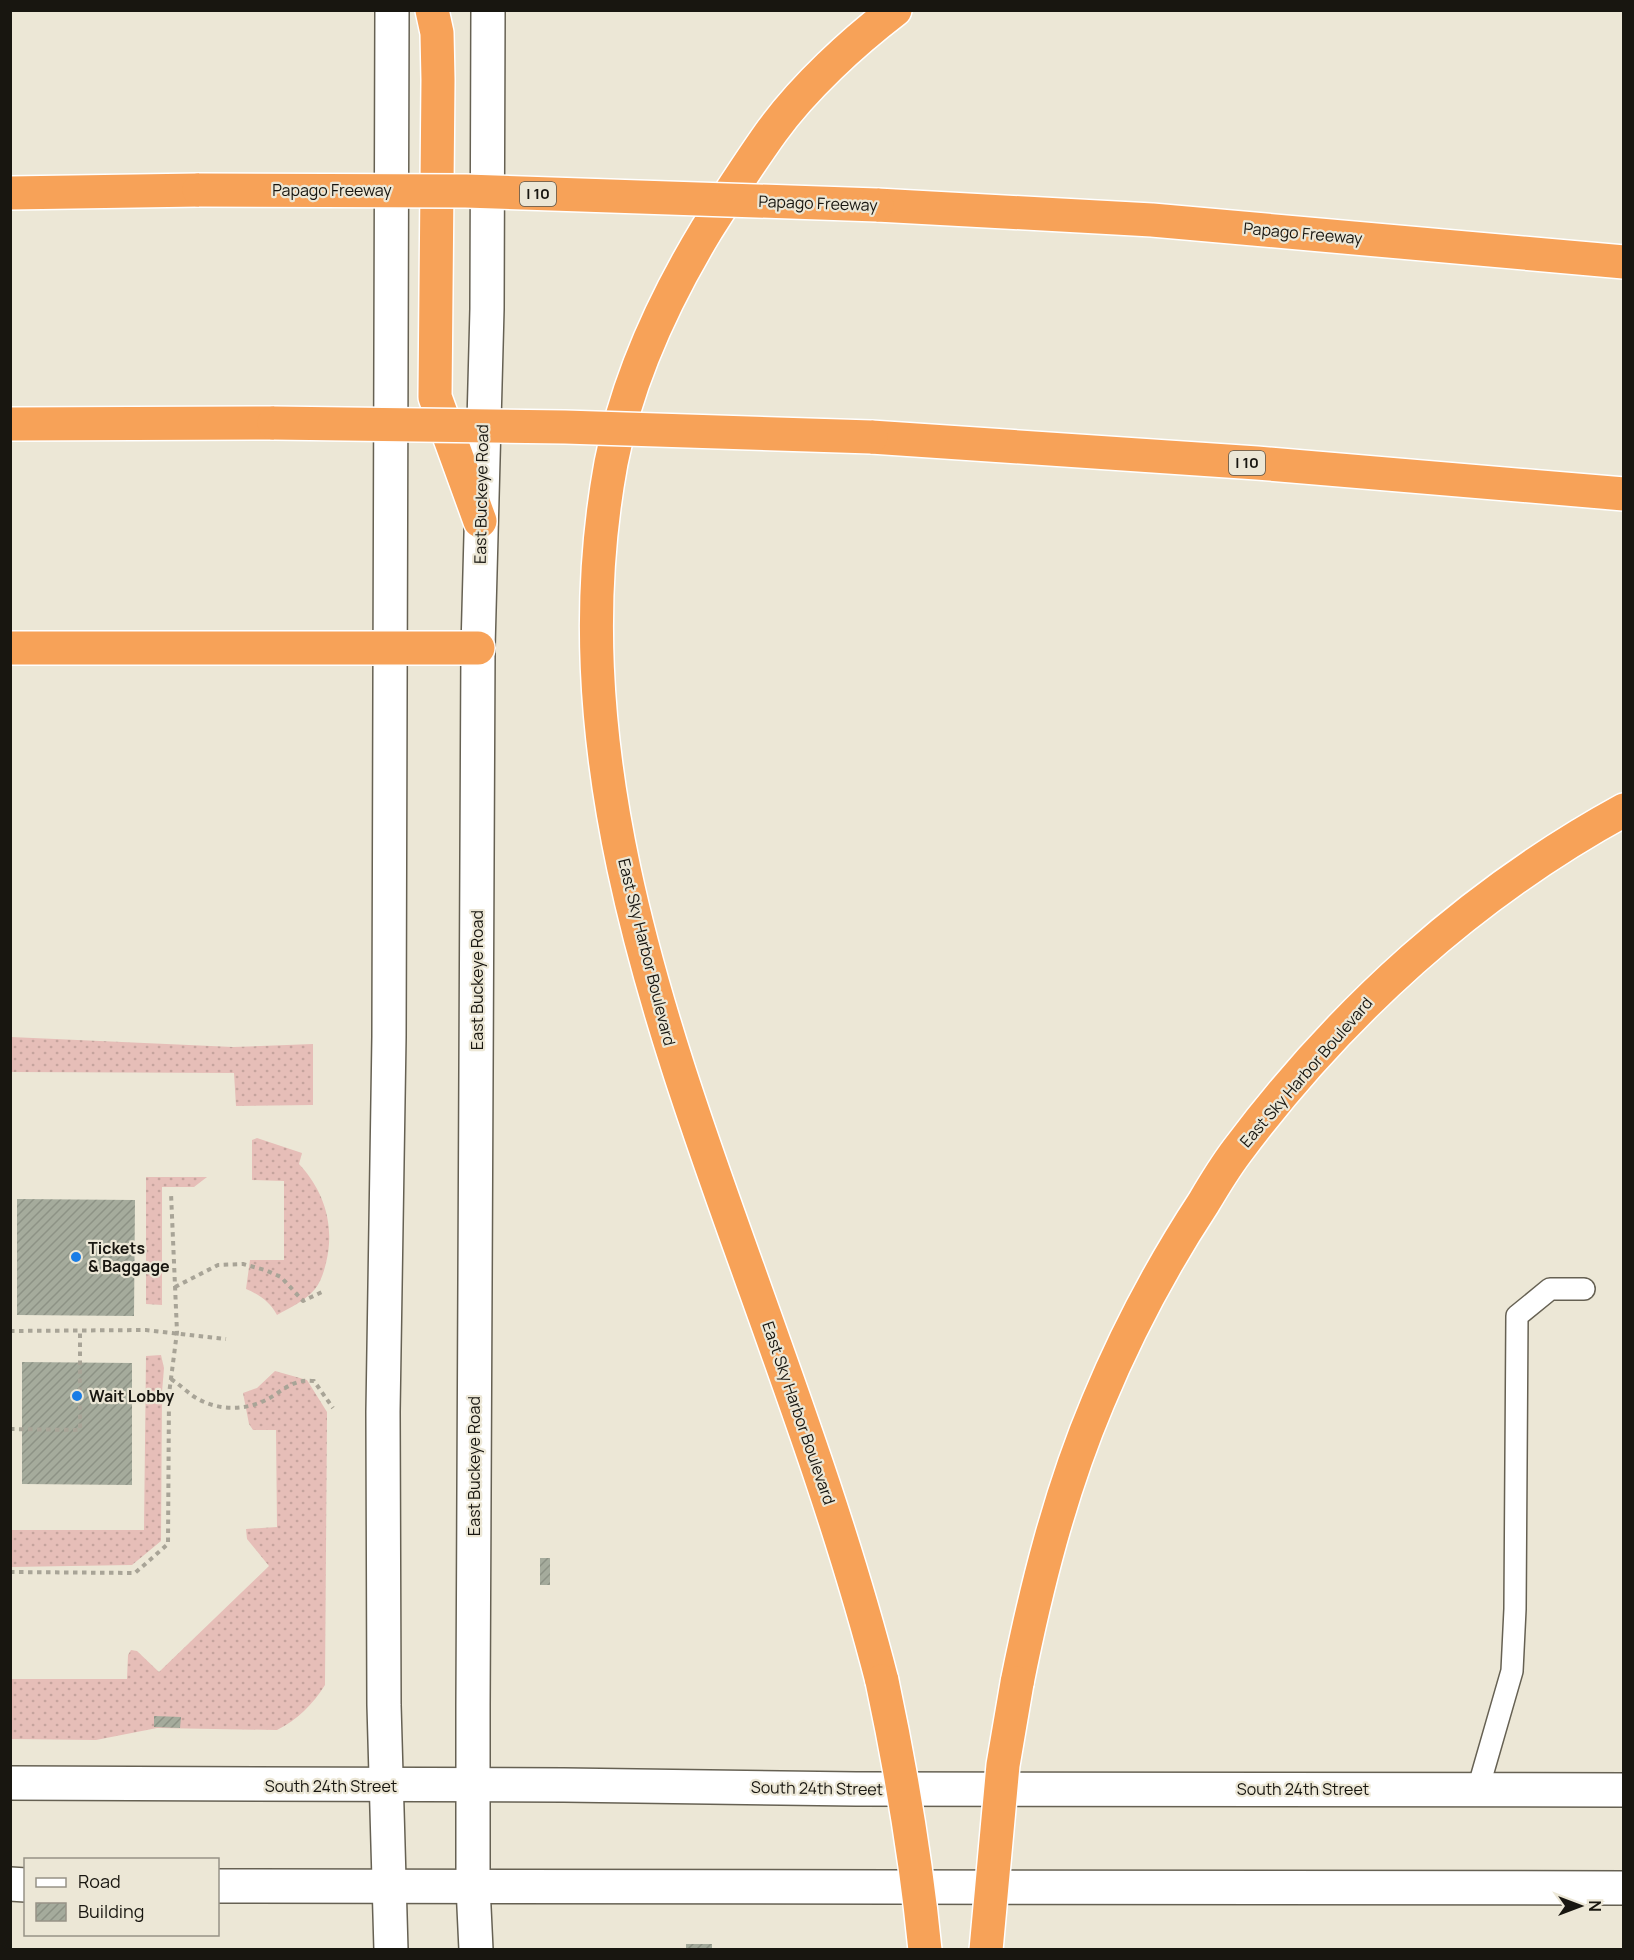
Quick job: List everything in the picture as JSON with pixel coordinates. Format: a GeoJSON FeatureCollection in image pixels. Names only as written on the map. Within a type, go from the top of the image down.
{"type":"FeatureCollection","features":[{"type":"Feature","properties":{"kind":"highway"},"geometry":{"type":"LineString","coordinates":[[432,10],[437,33],[438,80],[435,397],[480,521]]}},
{"type":"Feature","properties":{"kind":"highway","name":"East Sky Harbor Boulevard"},"geometry":{"type":"LineString","coordinates":[[895,10],[826,70],[775,127],[730,192],[688,261],[657,322],[631,388],[612,461],[602,532],[596,607],[596,675],[614,820],[649,975],[704,1146],[835,1517],[861,1599],[901,1770],[914,1853],[925,1950]]}},
{"type":"Feature","properties":{"kind":"highway","name":"Papago Freeway"},"geometry":{"type":"LineString","coordinates":[[10,193],[199,190],[466,191],[877,205],[1152,220],[1623,262]]}},
{"type":"Feature","properties":{"kind":"highway","name":"I 10"},"geometry":{"type":"LineString","coordinates":[[10,424],[274,423],[565,427],[870,437],[1257,463],[1623,494]]}},
{"type":"Feature","properties":{"kind":"highway"},"geometry":{"type":"LineString","coordinates":[[10,648],[478,648]]}},
{"type":"Feature","properties":{"kind":"highway","name":"East Sky Harbor Boulevard"},"geometry":{"type":"LineString","coordinates":[[986,1950],[1003,1766],[1028,1631],[1071,1476],[1097,1404],[1156,1280],[1235,1153],[1279,1098],[1369,999],[1412,959],[1471,910],[1539,860],[1623,810]]}},
{"type":"Feature","properties":{"kind":"main road"},"geometry":{"type":"LineString","coordinates":[[391,1950],[384,1705],[383,1412],[389,1037],[392,10]]}},
{"type":"Feature","properties":{"kind":"main road","name":"East Buckeye Road"},"geometry":{"type":"LineString","coordinates":[[476,1950],[473,1886],[473,1785],[478,648],[487,309],[488,10]]}},
{"type":"Feature","properties":{"kind":"main road","name":"South 24th Street"},"geometry":{"type":"LineString","coordinates":[[10,1783],[856,1789],[1623,1790]]}},
{"type":"Feature","properties":{"kind":"main road"},"geometry":{"type":"LineString","coordinates":[[219,1886],[1623,1888]]}},
{"type":"Feature","properties":{"kind":"lane"},"geometry":{"type":"LineString","coordinates":[[1478,1790],[1512,1671],[1515,1609],[1517,1316],[1550,1288],[1584,1288]]}},
{"type":"Feature","properties":{"kind":"path"},"geometry":{"type":"LineString","coordinates":[[10,1572],[135,1573],[168,1544],[169,1394],[177,1332],[171,1192]]}},
{"type":"Feature","properties":{"kind":"path"},"geometry":{"type":"LineString","coordinates":[[175,1287],[218,1264],[232,1263],[265,1270],[281,1277],[303,1301],[324,1291]]}},
{"type":"Feature","properties":{"kind":"path"},"geometry":{"type":"LineString","coordinates":[[10,1430],[80,1431],[80,1330]]}},
{"type":"Feature","properties":{"kind":"path"},"geometry":{"type":"LineString","coordinates":[[10,1331],[146,1330],[226,1339]]}},
{"type":"Feature","properties":{"kind":"path"},"geometry":{"type":"LineString","coordinates":[[171,1379],[194,1397],[211,1405],[243,1408],[259,1404],[290,1384],[307,1380],[314,1382],[333,1407]]}},
{"type":"Feature","properties":{"kind":"shaded area"},"geometry":{"type":"Polygon","coordinates":[[[11,1037],[233,1047],[313,1044],[313,1105],[236,1106],[234,1073],[11,1072],[11,1037]]]}},
{"type":"Feature","properties":{"kind":"shaded area"},"geometry":{"type":"Polygon","coordinates":[[[257,1138],[302,1153],[299,1164],[321,1198],[328,1223],[328,1249],[319,1283],[298,1304],[277,1315],[264,1299],[246,1289],[250,1260],[284,1260],[284,1181],[252,1180],[252,1140],[257,1138]]]}},
{"type":"Feature","properties":{"kind":"shaded area"},"geometry":{"type":"Polygon","coordinates":[[[146,1177],[207,1177],[194,1187],[162,1187],[162,1305],[146,1304],[146,1177]]]}},
{"type":"Feature","properties":{"kind":"shaded area"},"geometry":{"type":"Polygon","coordinates":[[[161,1355],[164,1368],[161,1541],[132,1565],[11,1567],[11,1530],[144,1530],[146,1356],[161,1355]]]}},
{"type":"Feature","properties":{"kind":"shaded area"},"geometry":{"type":"Polygon","coordinates":[[[275,1371],[307,1380],[327,1412],[325,1685],[320,1692],[298,1716],[277,1730],[157,1728],[96,1740],[11,1739],[11,1679],[127,1679],[128,1655],[131,1650],[137,1651],[159,1672],[269,1566],[247,1539],[246,1529],[277,1527],[276,1430],[253,1430],[249,1424],[243,1393],[257,1388],[275,1371]]]}},
{"type":"Feature","properties":{"kind":"building","name":"Tickets & Baggage"},"geometry":{"type":"Polygon","coordinates":[[[17,1199],[135,1200],[134,1316],[17,1315],[17,1199]]]}},
{"type":"Feature","properties":{"kind":"building","name":"Wait Lobby"},"geometry":{"type":"Polygon","coordinates":[[[22,1362],[132,1363],[132,1485],[22,1484],[22,1362]]]}},
{"type":"Feature","properties":{"kind":"building"},"geometry":{"type":"Polygon","coordinates":[[[540,1558],[550,1558],[550,1585],[540,1585],[540,1558]]]}},
{"type":"Feature","properties":{"kind":"building"},"geometry":{"type":"Polygon","coordinates":[[[154,1716],[181,1717],[180,1728],[154,1727],[154,1716]]]}},
{"type":"Feature","properties":{"kind":"building"},"geometry":{"type":"Polygon","coordinates":[[[686,1944],[712,1944],[712,1950],[686,1950],[686,1944]]]}},
{"type":"Feature","properties":{"kind":"place","name":"Tickets & Baggage"},"geometry":{"type":"Point","coordinates":[76,1257]}},
{"type":"Feature","properties":{"kind":"place","name":"Wait Lobby"},"geometry":{"type":"Point","coordinates":[77,1396]}}]}
